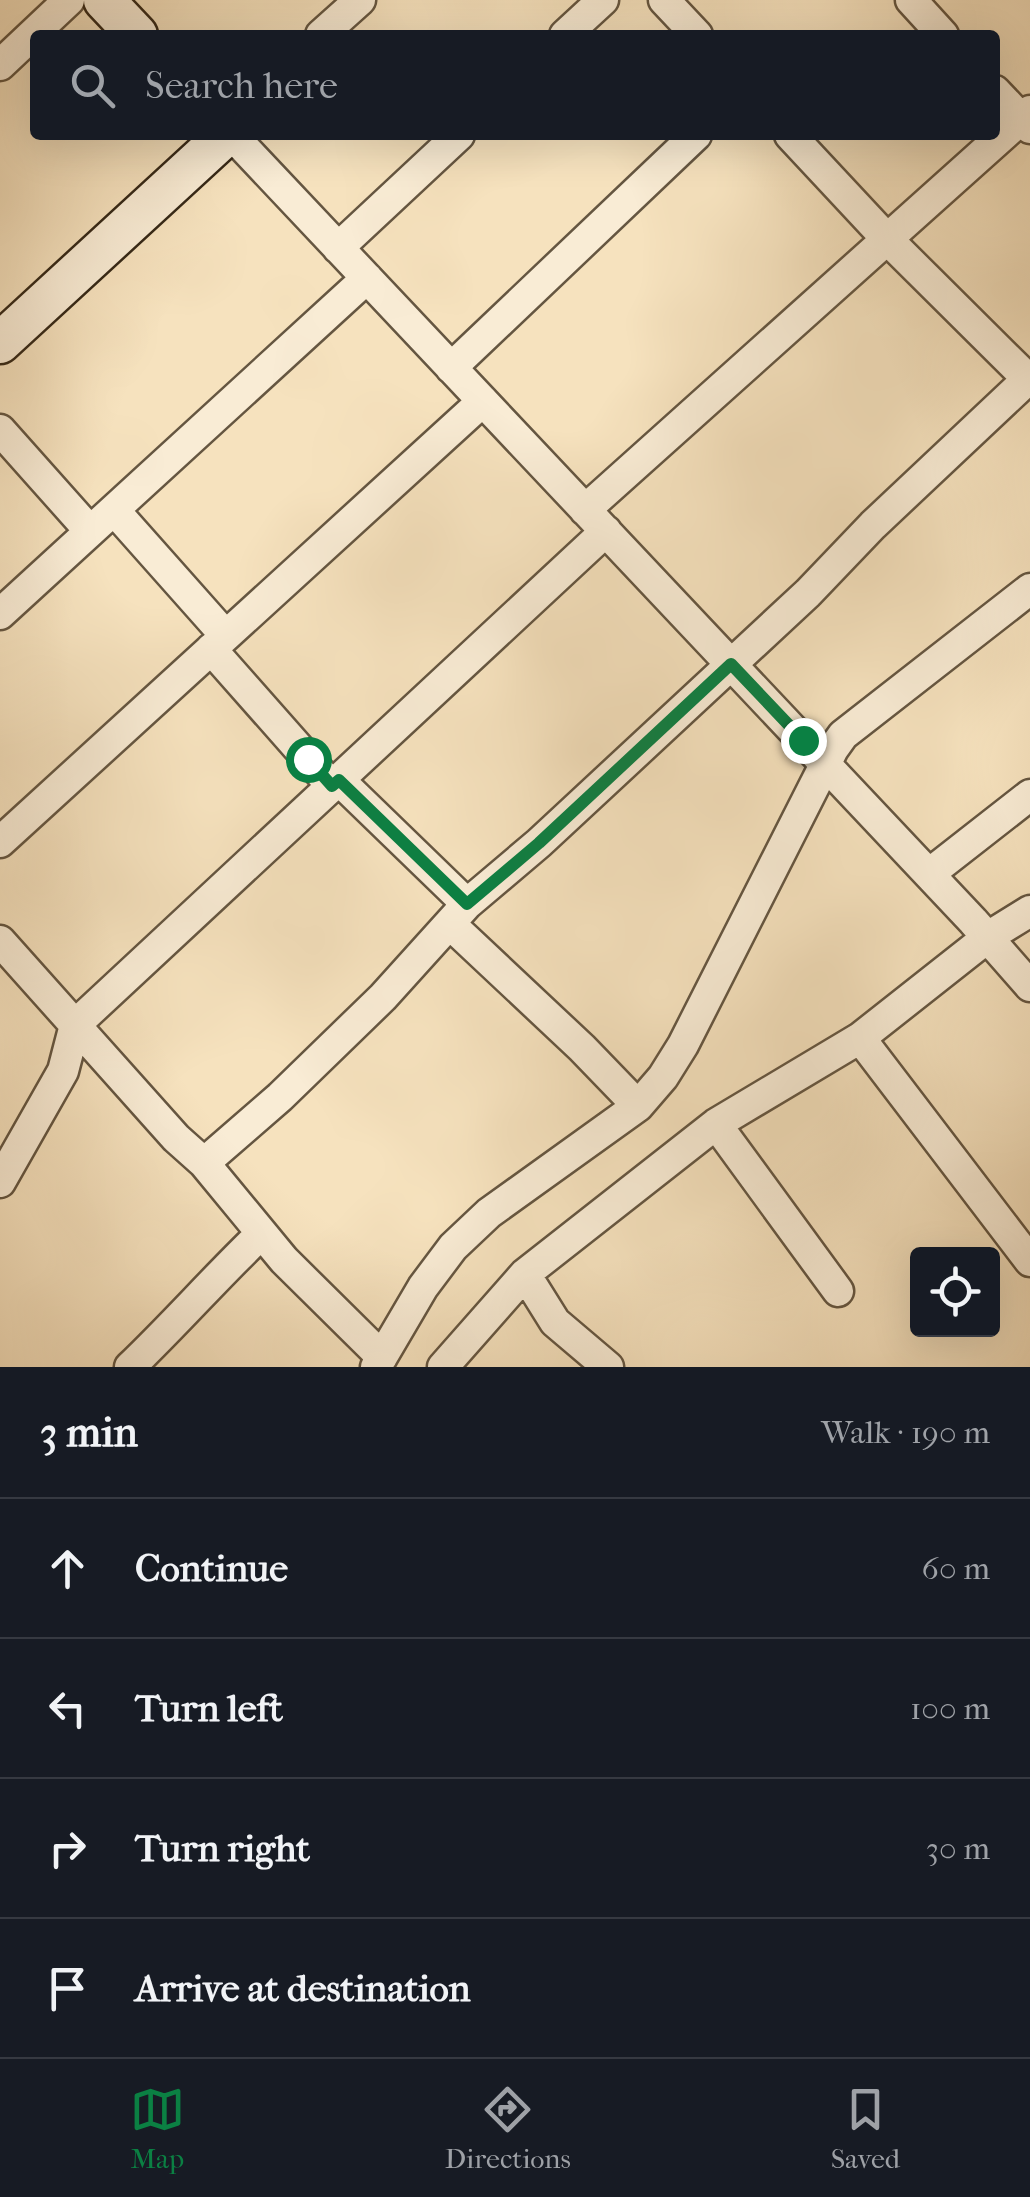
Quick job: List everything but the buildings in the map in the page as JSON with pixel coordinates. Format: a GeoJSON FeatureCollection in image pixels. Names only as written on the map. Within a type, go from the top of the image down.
{"type":"FeatureCollection","features":[{"type":"Feature","properties":{"kind":"street"},"geometry":{"type":"LineString","coordinates":[[37,30],[69,0]]}},
{"type":"Feature","properties":{"kind":"street"},"geometry":{"type":"LineString","coordinates":[[104,0],[132,30]]}},
{"type":"Feature","properties":{"kind":"street"},"geometry":{"type":"LineString","coordinates":[[327,30],[360,0]]}},
{"type":"Feature","properties":{"kind":"street"},"geometry":{"type":"LineString","coordinates":[[571,30],[603,0]]}},
{"type":"Feature","properties":{"kind":"street"},"geometry":{"type":"LineString","coordinates":[[664,0],[691,30]]}},
{"type":"Feature","properties":{"kind":"street"},"geometry":{"type":"LineString","coordinates":[[910,0],[938,30]]}},
{"type":"Feature","properties":{"kind":"street"},"geometry":{"type":"LineString","coordinates":[[0,65],[30,37]]}},
{"type":"Feature","properties":{"kind":"street"},"geometry":{"type":"LineString","coordinates":[[0,1182],[62,1071],[76,1025],[335,783],[595,520],[887,239],[1027,119],[1000,95]]}},
{"type":"Feature","properties":{"kind":"street"},"geometry":{"type":"LineString","coordinates":[[0,343],[223,140]]}},
{"type":"Feature","properties":{"kind":"street"},"geometry":{"type":"LineString","coordinates":[[234,140],[929,874],[1030,986]]}},
{"type":"Feature","properties":{"kind":"street"},"geometry":{"type":"LineString","coordinates":[[338,248],[454,140]]}},
{"type":"Feature","properties":{"kind":"street"},"geometry":{"type":"LineString","coordinates":[[451,368],[691,140]]}},
{"type":"Feature","properties":{"kind":"street"},"geometry":{"type":"LineString","coordinates":[[204,1163],[280,1097],[383,997],[458,914],[808,593],[924,475],[1029,380],[887,239],[795,140]]}},
{"type":"Feature","properties":{"kind":"street"},"geometry":{"type":"LineString","coordinates":[[0,614],[367,278]]}},
{"type":"Feature","properties":{"kind":"street"},"geometry":{"type":"LineString","coordinates":[[0,842],[482,400]]}},
{"type":"Feature","properties":{"kind":"street"},"geometry":{"type":"LineString","coordinates":[[0,430],[90,531]]}},
{"type":"Feature","properties":{"kind":"street"},"geometry":{"type":"LineString","coordinates":[[114,510],[335,783],[638,1106]]}},
{"type":"Feature","properties":{"kind":"street"},"geometry":{"type":"LineString","coordinates":[[0,940],[379,1362],[423,1287],[453,1248],[489,1213],[638,1106],[662,1077],[683,1045],[843,735],[1030,589]]}},
{"type":"Feature","properties":{"kind":"street"},"geometry":{"type":"LineString","coordinates":[[929,874],[1030,794]]}},
{"type":"Feature","properties":{"kind":"street"},"geometry":{"type":"LineString","coordinates":[[443,1367],[525,1274],[716,1124],[860,1038],[988,937],[1030,911]]}},
{"type":"Feature","properties":{"kind":"street"},"geometry":{"type":"LineString","coordinates":[[860,1038],[1030,1261]]}},
{"type":"Feature","properties":{"kind":"street"},"geometry":{"type":"LineString","coordinates":[[716,1124],[838,1291]]}},
{"type":"Feature","properties":{"kind":"street"},"geometry":{"type":"LineString","coordinates":[[130,1367],[262,1234]]}},
{"type":"Feature","properties":{"kind":"street"},"geometry":{"type":"LineString","coordinates":[[525,1274],[555,1322],[608,1367]]}},
{"type":"Feature","properties":{"kind":"route"},"geometry":{"type":"LineString","coordinates":[[308,759],[332,786],[339,780],[467,904],[539,843],[731,664],[803,740]]}}]}
